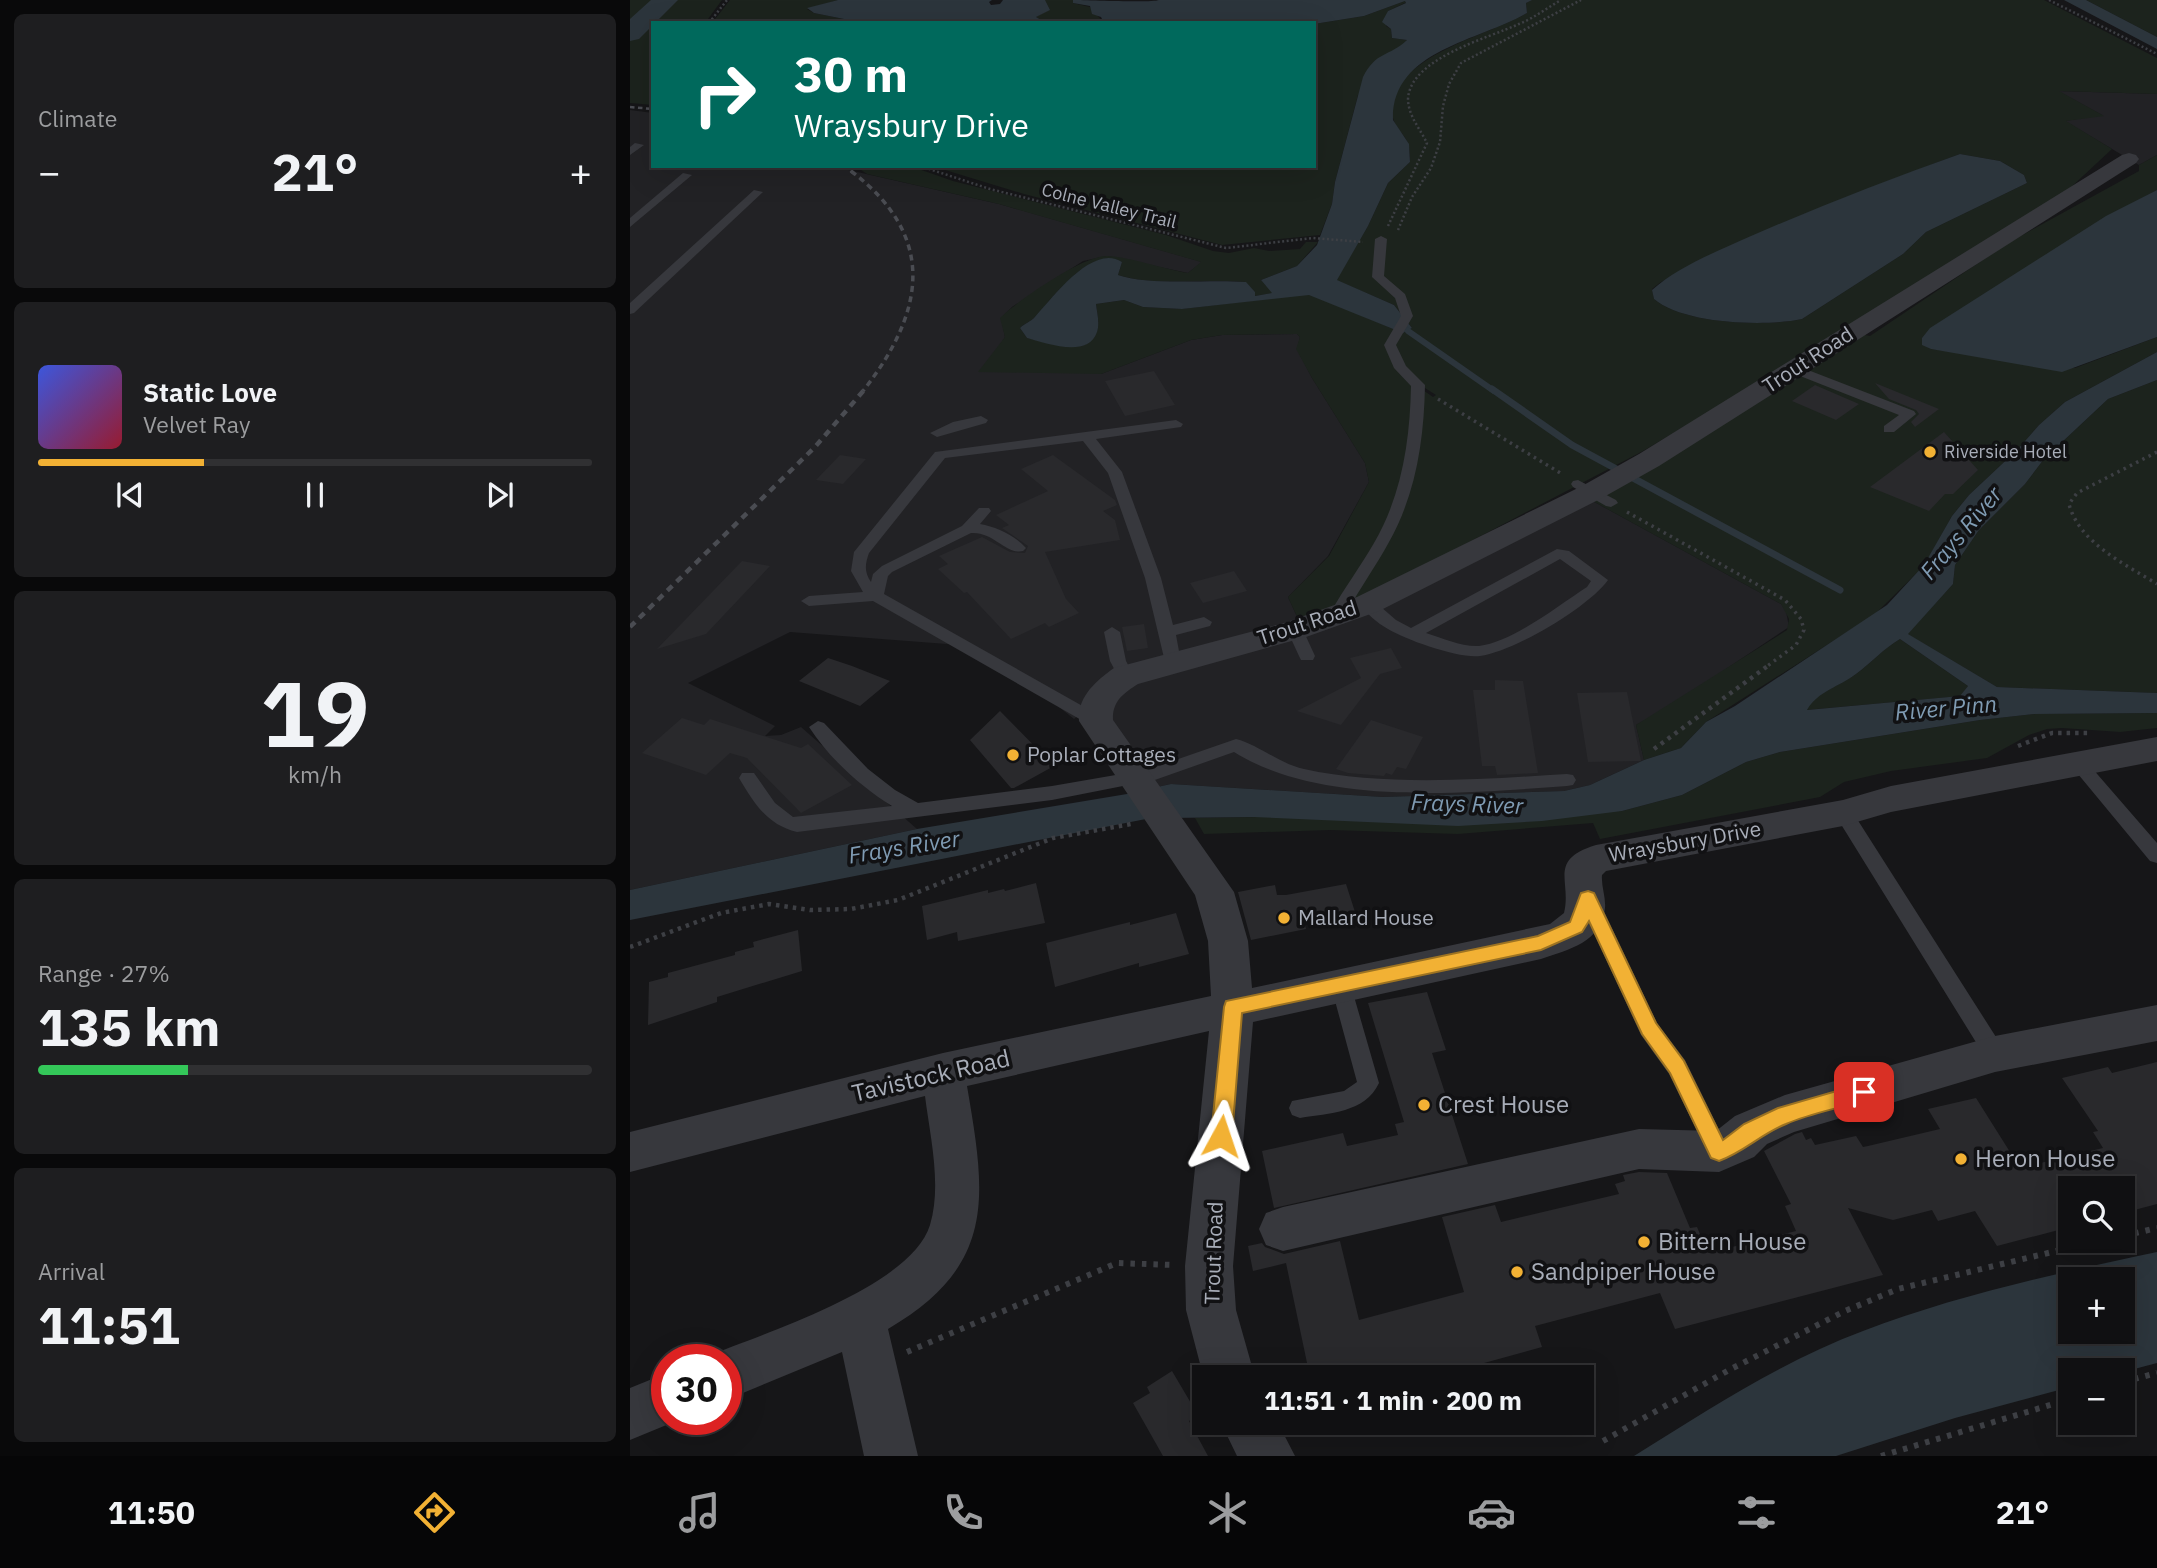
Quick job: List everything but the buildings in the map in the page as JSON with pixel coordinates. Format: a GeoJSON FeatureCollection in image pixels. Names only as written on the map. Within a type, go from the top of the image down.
{"type":"FeatureCollection","features":[{"type":"Feature","properties":{"kind":"street","name":"Trout Road"},"geometry":{"type":"LineString","coordinates":[[1227,1365],[1211,1310],[1209,1266],[1233,1007],[1228,941],[1214,892],[1096,721],[1095,713],[1110,686],[1170,647],[1301,643],[1354,608],[1596,491],[2129,159]]}},
{"type":"Feature","properties":{"kind":"street","name":"Wraysbury Drive"},"geometry":{"type":"LineString","coordinates":[[1233,1007],[1541,943],[1564,935],[1576,927],[1584,915],[1588,898],[1581,882],[1581,874],[1589,863],[1597,859],[1843,813],[1891,799],[2157,748]]}},
{"type":"Feature","properties":{"kind":"street","name":"Tavistock Road"},"geometry":{"type":"LineString","coordinates":[[630,1152],[776,1112],[1233,1007]]}},
{"type":"Feature","properties":{"kind":"street"},"geometry":{"type":"LineString","coordinates":[[1283,1229],[1639,1149],[1719,1152],[1738,1143],[1751,1130],[1785,1115],[1995,1054],[2157,1023]]}},
{"type":"Feature","properties":{"kind":"street"},"geometry":{"type":"LineString","coordinates":[[742,1367],[860,1318],[882,1306],[917,1280],[940,1254],[953,1230],[956,1212],[954,1165],[943,1072]]}},
{"type":"Feature","properties":{"kind":"street"},"geometry":{"type":"LineString","coordinates":[[860,1318],[891,1456]]}},
{"type":"Feature","properties":{"kind":"street"},"geometry":{"type":"LineString","coordinates":[[630,1414],[651,1405]]}},
{"type":"Feature","properties":{"kind":"street"},"geometry":{"type":"LineString","coordinates":[[1255,1435],[1268,1456]]}},
{"type":"Feature","properties":{"kind":"lane"},"geometry":{"type":"LineString","coordinates":[[630,224],[687,175]]}},
{"type":"Feature","properties":{"kind":"lane"},"geometry":{"type":"LineString","coordinates":[[630,310],[758,192]]}},
{"type":"Feature","properties":{"kind":"lane"},"geometry":{"type":"LineString","coordinates":[[1381,239],[1377,273],[1380,281],[1401,297],[1402,326],[1390,343],[1393,355],[1400,368],[1418,386],[1435,396]]}},
{"type":"Feature","properties":{"kind":"lane"},"geometry":{"type":"LineString","coordinates":[[1795,369],[1909,414],[1889,429]]}},
{"type":"Feature","properties":{"kind":"lane"},"geometry":{"type":"LineString","coordinates":[[1412,634],[1557,554],[1564,554],[1600,580],[1593,590],[1490,650],[1464,649],[1412,634],[1389,626],[1354,608],[1395,517],[1415,445],[1418,386]]}},
{"type":"Feature","properties":{"kind":"lane"},"geometry":{"type":"LineString","coordinates":[[934,414],[940,456]]}},
{"type":"Feature","properties":{"kind":"lane"},"geometry":{"type":"LineString","coordinates":[[937,433],[949,427],[981,420]]}},
{"type":"Feature","properties":{"kind":"lane"},"geometry":{"type":"LineString","coordinates":[[1096,721],[876,596],[859,580],[857,567],[862,552],[940,456],[1013,443],[1087,437],[1176,424]]}},
{"type":"Feature","properties":{"kind":"lane"},"geometry":{"type":"LineString","coordinates":[[1087,437],[1115,472],[1153,578],[1170,647],[1204,622]]}},
{"type":"Feature","properties":{"kind":"lane"},"geometry":{"type":"LineString","coordinates":[[967,529],[984,511]]}},
{"type":"Feature","properties":{"kind":"lane"},"geometry":{"type":"LineString","coordinates":[[876,596],[881,574],[887,569],[967,529],[975,527],[993,530],[1018,548]]}},
{"type":"Feature","properties":{"kind":"lane"},"geometry":{"type":"LineString","coordinates":[[809,601],[876,596]]}},
{"type":"Feature","properties":{"kind":"lane"},"geometry":{"type":"LineString","coordinates":[[1112,632],[1118,662],[1126,676]]}},
{"type":"Feature","properties":{"kind":"lane"},"geometry":{"type":"LineString","coordinates":[[818,727],[829,741],[897,803],[914,809]]}},
{"type":"Feature","properties":{"kind":"lane"},"geometry":{"type":"LineString","coordinates":[[748,778],[775,816],[790,824],[1052,793],[1134,779],[1236,745],[1257,758],[1300,775],[1368,785],[1506,784],[1567,780]]}},
{"type":"Feature","properties":{"kind":"lane"},"geometry":{"type":"LineString","coordinates":[[2079,764],[2157,856]]}},
{"type":"Feature","properties":{"kind":"lane"},"geometry":{"type":"LineString","coordinates":[[1843,813],[1995,1054]]}},
{"type":"Feature","properties":{"kind":"lane"},"geometry":{"type":"LineString","coordinates":[[1588,898],[1649,1029],[1677,1067],[1719,1152]]}},
{"type":"Feature","properties":{"kind":"lane"},"geometry":{"type":"LineString","coordinates":[[1300,1108],[1354,1097],[1363,1092],[1368,1083],[1341,986]]}},
{"type":"Feature","properties":{"kind":"path"},"geometry":{"type":"LineString","coordinates":[[711,21],[727,0]]}},
{"type":"Feature","properties":{"kind":"path"},"geometry":{"type":"LineString","coordinates":[[1381,239],[1427,144],[1411,116],[1408,96],[1414,82],[1446,56],[1528,20],[1561,0]]}},
{"type":"Feature","properties":{"kind":"path"},"geometry":{"type":"LineString","coordinates":[[1398,235],[1403,215],[1431,168],[1440,142],[1443,106],[1449,84],[1461,63],[1581,0]]}},
{"type":"Feature","properties":{"kind":"path"},"geometry":{"type":"LineString","coordinates":[[2049,0],[2157,54]]}},
{"type":"Feature","properties":{"kind":"path","name":"Colne Valley Trail"},"geometry":{"type":"LineString","coordinates":[[926,168],[990,189],[1226,248],[1313,238],[1365,243]]}},
{"type":"Feature","properties":{"kind":"path"},"geometry":{"type":"LineString","coordinates":[[1435,396],[1785,600],[1801,619],[1804,630],[1796,645],[1654,749]]}},
{"type":"Feature","properties":{"kind":"path"},"geometry":{"type":"LineString","coordinates":[[2157,452],[2077,493],[2069,505],[2072,519],[2092,538],[2157,584]]}},
{"type":"Feature","properties":{"kind":"path"},"geometry":{"type":"LineString","coordinates":[[630,947],[721,913],[769,904],[810,910],[851,909],[898,900],[1053,838],[1163,819]]}},
{"type":"Feature","properties":{"kind":"path"},"geometry":{"type":"LineString","coordinates":[[2135,1233],[2157,1228]]}},
{"type":"Feature","properties":{"kind":"path"},"geometry":{"type":"LineString","coordinates":[[1603,1441],[1729,1370],[1845,1311],[1898,1289],[2058,1251]]}},
{"type":"Feature","properties":{"kind":"path"},"geometry":{"type":"LineString","coordinates":[[870,1368],[1117,1263],[1209,1266]]}},
{"type":"Feature","properties":{"kind":"path"},"geometry":{"type":"LineString","coordinates":[[2135,1379],[2157,1373]]}},
{"type":"Feature","properties":{"kind":"path"},"geometry":{"type":"LineString","coordinates":[[1881,1456],[2058,1403]]}},
{"type":"Feature","properties":{"kind":"shaded area"},"geometry":{"type":"Polygon","coordinates":[[[630,0],[722,0],[706,21],[651,21],[651,105],[630,103],[630,0]]]}},
{"type":"Feature","properties":{"kind":"shaded area"},"geometry":{"type":"Polygon","coordinates":[[[730,0],[838,0],[807,9],[814,13],[854,21],[714,21],[730,0]]]}},
{"type":"Feature","properties":{"kind":"shaded area"},"geometry":{"type":"Polygon","coordinates":[[[1073,0],[1073,3],[1090,7],[1102,21],[1042,21],[1035,17],[1049,10],[1043,1],[1073,0]]]}},
{"type":"Feature","properties":{"kind":"shaded area"},"geometry":{"type":"Polygon","coordinates":[[[1531,0],[2044,0],[2157,58],[2157,94],[2059,91],[2104,116],[2066,121],[2112,149],[2069,189],[1811,352],[1643,451],[1366,596],[1300,623],[1288,597],[1329,556],[1369,482],[1365,463],[1296,349],[1300,337],[1297,334],[1222,335],[1191,340],[1101,374],[978,372],[1005,337],[1000,318],[1036,290],[1068,270],[1107,256],[1188,273],[1201,262],[999,204],[867,174],[858,168],[916,168],[953,181],[1166,235],[1213,251],[1229,253],[1254,248],[1269,251],[1300,249],[1306,242],[1318,242],[1297,266],[1261,280],[1273,293],[1254,296],[1255,292],[1245,282],[1133,279],[1118,275],[1122,262],[1110,258],[1098,260],[1073,276],[1034,318],[1020,328],[1027,338],[1076,347],[1092,340],[1097,331],[1096,304],[1124,300],[1143,307],[1182,309],[1309,294],[1396,330],[1390,341],[1394,359],[1404,374],[1433,397],[1436,395],[1414,380],[1393,352],[1392,343],[1399,332],[1403,333],[1412,328],[1394,305],[1336,280],[1368,226],[1388,183],[1410,162],[1408,143],[1393,118],[1394,97],[1404,80],[1421,64],[1442,52],[1527,13],[1526,3],[1531,0]],[[1960,154],[1846,197],[1734,245],[1661,282],[1652,289],[1654,299],[1684,314],[1725,321],[1767,323],[1802,319],[1903,254],[1926,232],[2027,183],[2024,175],[2000,161],[1960,154]]]}},
{"type":"Feature","properties":{"kind":"shaded area"},"geometry":{"type":"Polygon","coordinates":[[[2086,0],[2157,0],[2157,37],[2086,0]]]}},
{"type":"Feature","properties":{"kind":"shaded area"},"geometry":{"type":"Polygon","coordinates":[[[1407,2],[1388,11],[1386,26],[1391,29],[1392,38],[1407,40],[1358,95],[1335,182],[1332,204],[1320,235],[1222,245],[1024,194],[939,168],[1316,168],[1316,24],[1364,16],[1407,2]]]}},
{"type":"Feature","properties":{"kind":"shaded area"},"geometry":{"type":"Polygon","coordinates":[[[2058,91],[2157,94],[2157,155],[2139,165],[2065,121],[2102,115],[2058,91]]]}},
{"type":"Feature","properties":{"kind":"shaded area"},"geometry":{"type":"Polygon","coordinates":[[[630,110],[651,113],[651,168],[840,168],[999,204],[1202,262],[1188,273],[1107,256],[1083,261],[1012,307],[1001,318],[1005,337],[1001,344],[1101,374],[1191,340],[1222,335],[1297,334],[1300,337],[1297,349],[1365,463],[1369,482],[1328,556],[1288,597],[1300,623],[1110,685],[1074,719],[1039,691],[960,645],[790,632],[688,683],[775,726],[765,736],[781,735],[801,727],[917,829],[630,890],[630,110]]]}},
{"type":"Feature","properties":{"kind":"shaded area"},"geometry":{"type":"Polygon","coordinates":[[[2157,155],[2157,190],[2129,205],[1922,338],[1922,344],[1931,349],[2075,368],[2157,337],[2157,352],[2065,402],[2039,425],[2018,449],[1969,495],[1952,516],[1924,566],[1874,615],[1706,722],[1681,748],[1644,760],[1636,725],[1787,630],[1789,619],[1781,604],[1589,499],[1855,333],[1870,336],[2008,243],[2139,171],[2139,165],[2157,155]]]}},
{"type":"Feature","properties":{"kind":"shaded area"},"geometry":{"type":"Polygon","coordinates":[[[2157,380],[2157,693],[1997,687],[1907,634],[1953,584],[1955,565],[1979,530],[2025,484],[2044,459],[2108,399],[2157,380]]]}},
{"type":"Feature","properties":{"kind":"shaded area"},"geometry":{"type":"Polygon","coordinates":[[[1589,499],[1781,604],[1786,611],[1789,627],[1672,705],[1636,725],[1644,760],[1590,785],[1564,791],[1383,797],[1171,784],[1148,789],[1108,717],[1113,688],[1316,626],[1589,499]]]}},
{"type":"Feature","properties":{"kind":"shaded area"},"geometry":{"type":"Polygon","coordinates":[[[1900,639],[1968,686],[1961,696],[1806,710],[1816,698],[1856,674],[1900,639]]]}},
{"type":"Feature","properties":{"kind":"shaded area"},"geometry":{"type":"Polygon","coordinates":[[[2157,713],[2157,728],[2120,732],[2047,729],[2029,735],[1987,758],[1891,771],[1844,782],[1820,797],[1600,839],[1593,823],[1458,834],[1330,830],[1204,834],[1195,818],[1622,811],[1682,795],[1746,762],[1780,752],[1980,720],[2035,714],[2157,713]]]}},
{"type":"Feature","properties":{"kind":"water"},"geometry":{"type":"Polygon","coordinates":[[[838,0],[992,0],[989,2],[991,5],[1000,4],[1003,0],[1045,0],[1050,10],[1036,17],[1043,21],[854,21],[814,13],[807,8],[838,0]]]}},
{"type":"Feature","properties":{"kind":"water"},"geometry":{"type":"Polygon","coordinates":[[[1073,0],[1532,0],[1526,3],[1527,13],[1442,51],[1422,63],[1406,78],[1396,96],[1393,120],[1409,144],[1410,162],[1388,183],[1368,226],[1337,280],[1394,305],[1412,328],[1403,333],[1309,295],[1182,309],[1143,307],[1124,300],[1096,304],[1097,332],[1085,345],[1066,347],[1027,338],[1020,328],[1034,318],[1074,276],[1098,260],[1110,258],[1122,262],[1118,275],[1131,278],[1246,282],[1255,292],[1255,296],[1272,293],[1261,280],[1297,266],[1317,245],[1332,204],[1335,182],[1363,77],[1378,58],[1407,40],[1392,38],[1391,29],[1382,22],[1388,11],[1406,3],[1405,1],[1364,16],[1316,24],[1316,21],[1103,21],[1101,17],[1092,14],[1090,6],[1073,3],[1073,0]]]}},
{"type":"Feature","properties":{"kind":"water"},"geometry":{"type":"Polygon","coordinates":[[[2064,0],[2086,0],[2157,37],[2157,49],[2064,0]]]}},
{"type":"Feature","properties":{"kind":"water"},"geometry":{"type":"Polygon","coordinates":[[[1960,154],[2000,161],[2024,175],[2027,183],[1926,232],[1903,254],[1802,319],[1767,323],[1725,321],[1684,314],[1654,299],[1652,290],[1663,281],[1712,253],[1829,203],[1960,154]]]}},
{"type":"Feature","properties":{"kind":"water"},"geometry":{"type":"Polygon","coordinates":[[[2157,190],[2157,337],[2062,372],[1931,349],[1922,345],[1922,338],[1930,328],[2106,216],[2157,190]]]}},
{"type":"Feature","properties":{"kind":"water"},"geometry":{"type":"Polygon","coordinates":[[[2157,352],[2157,380],[2108,399],[2044,459],[2025,484],[1979,530],[1955,565],[1953,584],[1908,634],[1997,687],[2157,693],[2157,713],[2035,714],[1980,720],[1780,752],[1746,762],[1682,795],[1622,811],[1542,821],[1458,826],[1254,817],[1166,818],[1148,789],[1171,784],[1383,797],[1564,791],[1590,785],[1644,760],[1681,748],[1706,722],[1735,706],[1887,605],[1924,565],[1952,516],[1969,495],[2065,402],[2157,352]],[[1900,639],[1856,674],[1817,698],[1807,710],[1960,696],[1968,686],[1900,639]]]}},
{"type":"Feature","properties":{"kind":"water","name":"Frays River"},"geometry":{"type":"Polygon","coordinates":[[[1133,793],[1146,819],[630,920],[630,890],[917,829],[1133,793]]]}},
{"type":"Feature","properties":{"kind":"water"},"geometry":{"type":"Polygon","coordinates":[[[2157,1252],[2157,1363],[2135,1369],[2135,1358],[2058,1358],[2058,1390],[1955,1418],[1836,1456],[1634,1456],[1746,1387],[1833,1343],[1935,1306],[2058,1274],[2058,1344],[2135,1344],[2135,1267],[2090,1267],[2157,1252]]]}},
{"type":"Feature","properties":{"kind":"waterway"},"geometry":{"type":"LineString","coordinates":[[630,33],[666,0]]}},
{"type":"Feature","properties":{"kind":"waterway"},"geometry":{"type":"LineString","coordinates":[[1408,331],[1494,391]]}},
{"type":"Feature","properties":{"kind":"waterway"},"geometry":{"type":"LineString","coordinates":[[1492,389],[1572,445],[1840,590]]}},
{"type":"Feature","properties":{"kind":"railway"},"geometry":{"type":"LineString","coordinates":[[630,107],[651,109]]}},
{"type":"Feature","properties":{"kind":"railway"},"geometry":{"type":"LineString","coordinates":[[847,168],[853,173]]}},
{"type":"Feature","properties":{"kind":"railway"},"geometry":{"type":"LineString","coordinates":[[851,171],[879,196],[898,222],[909,249],[913,276],[909,304],[900,333],[884,362],[863,391]]}},
{"type":"Feature","properties":{"kind":"railway"},"geometry":{"type":"LineString","coordinates":[[630,627],[815,447],[865,389]]}},
{"type":"Feature","properties":{"kind":"place","name":"Riverside Hotel"},"geometry":{"type":"Point","coordinates":[1930,452]}},
{"type":"Feature","properties":{"kind":"place","name":"Poplar Cottages"},"geometry":{"type":"Point","coordinates":[1013,755]}},
{"type":"Feature","properties":{"kind":"place","name":"Mallard House"},"geometry":{"type":"Point","coordinates":[1284,918]}},
{"type":"Feature","properties":{"kind":"place","name":"Crest House"},"geometry":{"type":"Point","coordinates":[1424,1105]}},
{"type":"Feature","properties":{"kind":"place","name":"Heron House"},"geometry":{"type":"Point","coordinates":[1961,1159]}},
{"type":"Feature","properties":{"kind":"place","name":"Bittern House"},"geometry":{"type":"Point","coordinates":[1644,1242]}},
{"type":"Feature","properties":{"kind":"place","name":"Sandpiper House"},"geometry":{"type":"Point","coordinates":[1517,1272]}},
{"type":"Feature","properties":{"kind":"route"},"geometry":{"type":"LineString","coordinates":[[1221,1136],[1233,1007],[1541,943],[1564,935],[1576,927],[1584,915],[1588,898],[1649,1029],[1677,1067],[1719,1152],[1738,1143],[1751,1130],[1785,1115],[1864,1092]]}},
{"type":"Feature","properties":{"kind":"water label","name":"River Pinn"},"geometry":{"type":"Point","coordinates":[1946,708]}}]}
